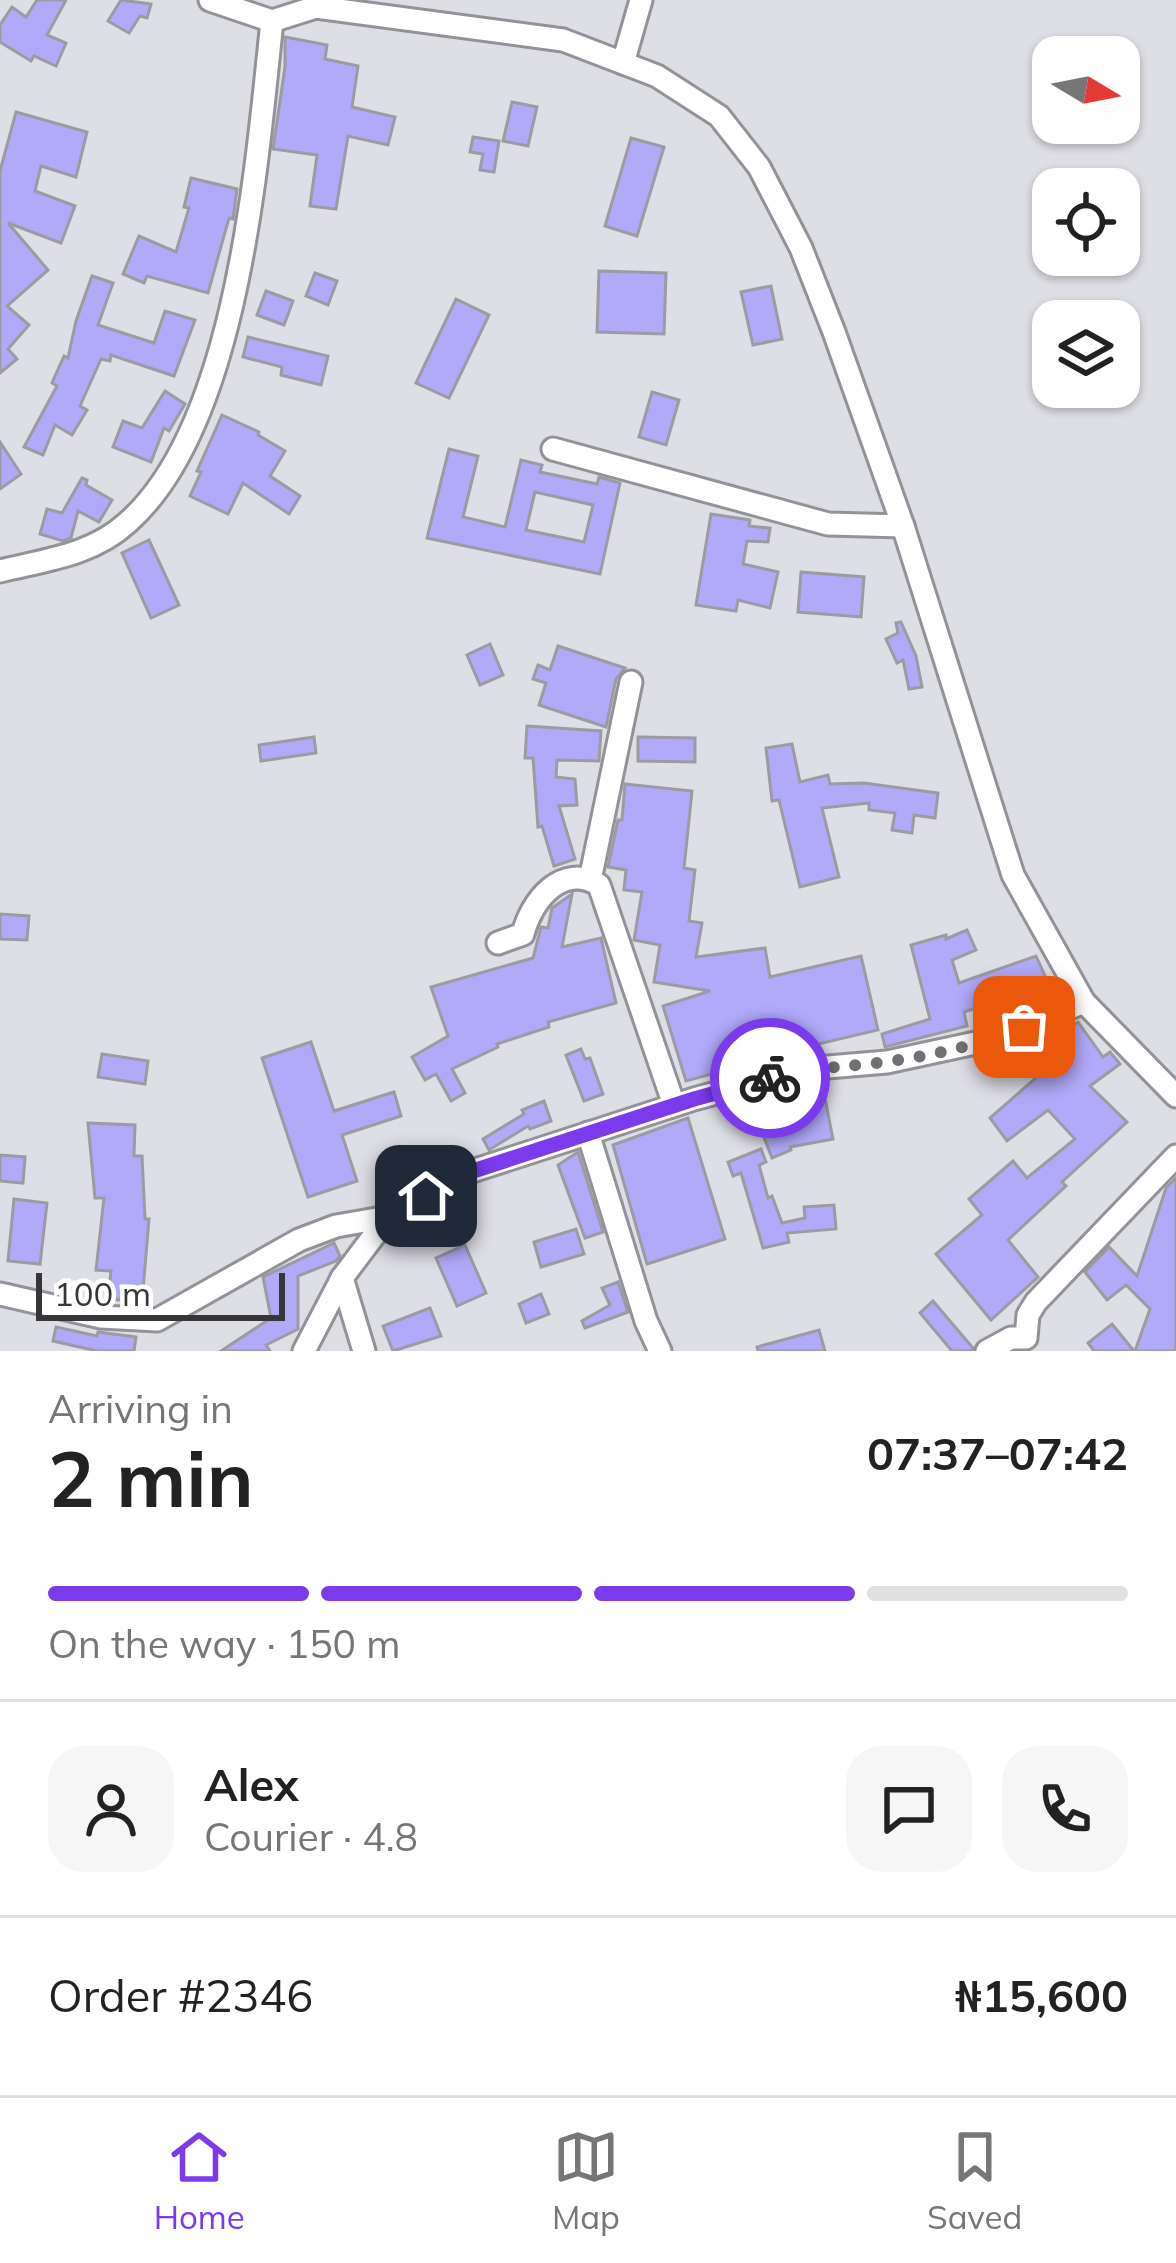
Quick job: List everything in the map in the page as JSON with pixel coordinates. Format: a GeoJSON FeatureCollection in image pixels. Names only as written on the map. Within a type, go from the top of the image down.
{"type":"FeatureCollection","features":[{"type":"Feature","properties":{"kind":"street"},"geometry":{"type":"LineString","coordinates":[[210,0],[272,21],[316,8],[563,40],[658,76],[719,116],[759,167],[801,248],[903,526],[1013,875],[1084,1002],[1176,1096]]}},
{"type":"Feature","properties":{"kind":"street"},"geometry":{"type":"LineString","coordinates":[[623,63],[640,0]]}},
{"type":"Feature","properties":{"kind":"street"},"geometry":{"type":"LineString","coordinates":[[0,571],[79,553],[126,525],[158,490],[201,410],[246,249],[272,21]]}},
{"type":"Feature","properties":{"kind":"street"},"geometry":{"type":"LineString","coordinates":[[553,448],[828,524],[903,526]]}},
{"type":"Feature","properties":{"kind":"street"},"geometry":{"type":"LineString","coordinates":[[590,880],[631,682]]}},
{"type":"Feature","properties":{"kind":"street"},"geometry":{"type":"LineString","coordinates":[[498,943],[523,934],[538,898],[554,884],[590,880],[599,886],[674,1106]]}},
{"type":"Feature","properties":{"kind":"street"},"geometry":{"type":"LineString","coordinates":[[0,1294],[130,1322],[158,1319],[299,1240],[336,1226],[388,1217],[464,1174],[804,1069],[887,1062],[994,1039],[1084,1002]]}},
{"type":"Feature","properties":{"kind":"street"},"geometry":{"type":"LineString","coordinates":[[588,1133],[646,1321],[660,1351]]}},
{"type":"Feature","properties":{"kind":"street"},"geometry":{"type":"LineString","coordinates":[[987,1351],[1011,1338],[1026,1338],[1028,1315],[1036,1302],[1176,1156]]}},
{"type":"Feature","properties":{"kind":"street"},"geometry":{"type":"LineString","coordinates":[[304,1351],[342,1278],[388,1217]]}},
{"type":"Feature","properties":{"kind":"street"},"geometry":{"type":"LineString","coordinates":[[342,1278],[364,1351]]}},
{"type":"Feature","properties":{"kind":"building"},"geometry":{"type":"Polygon","coordinates":[[[37,0],[66,0],[47,35],[66,43],[56,66],[34,56],[31,61],[0,42],[0,25],[12,7],[26,17],[37,0]]]}},
{"type":"Feature","properties":{"kind":"building"},"geometry":{"type":"Polygon","coordinates":[[[121,0],[151,4],[147,18],[140,16],[129,33],[108,21],[121,0]]]}},
{"type":"Feature","properties":{"kind":"building"},"geometry":{"type":"Polygon","coordinates":[[[285,37],[327,45],[325,59],[358,66],[352,107],[395,117],[388,145],[348,136],[336,209],[310,206],[317,155],[273,149],[285,37]]]}},
{"type":"Feature","properties":{"kind":"building"},"geometry":{"type":"Polygon","coordinates":[[[512,102],[537,107],[528,146],[503,141],[512,102]]]}},
{"type":"Feature","properties":{"kind":"building"},"geometry":{"type":"Polygon","coordinates":[[[16,112],[87,132],[76,177],[41,166],[35,191],[75,206],[61,243],[8,223],[48,270],[7,306],[29,325],[8,349],[17,359],[0,373],[0,171],[16,112]]]}},
{"type":"Feature","properties":{"kind":"building"},"geometry":{"type":"Polygon","coordinates":[[[473,137],[499,141],[494,172],[480,170],[483,154],[470,152],[473,137]]]}},
{"type":"Feature","properties":{"kind":"building"},"geometry":{"type":"Polygon","coordinates":[[[631,138],[664,147],[637,236],[605,226],[631,138]]]}},
{"type":"Feature","properties":{"kind":"building"},"geometry":{"type":"Polygon","coordinates":[[[191,178],[237,189],[233,219],[229,218],[208,293],[147,276],[144,283],[123,274],[139,236],[176,252],[189,208],[184,207],[191,178]]]}},
{"type":"Feature","properties":{"kind":"building"},"geometry":{"type":"Polygon","coordinates":[[[599,271],[666,273],[664,334],[597,332],[599,271]]]}},
{"type":"Feature","properties":{"kind":"building"},"geometry":{"type":"Polygon","coordinates":[[[315,273],[337,281],[328,305],[306,296],[315,273]]]}},
{"type":"Feature","properties":{"kind":"building"},"geometry":{"type":"Polygon","coordinates":[[[92,276],[113,283],[98,325],[154,343],[165,311],[195,320],[174,376],[111,355],[110,361],[101,359],[80,406],[87,410],[72,435],[55,425],[43,455],[24,447],[57,386],[52,383],[64,356],[68,358],[92,276]]]}},
{"type":"Feature","properties":{"kind":"building"},"geometry":{"type":"Polygon","coordinates":[[[771,286],[782,339],[753,345],[741,292],[771,286]]]}},
{"type":"Feature","properties":{"kind":"building"},"geometry":{"type":"Polygon","coordinates":[[[266,291],[293,301],[284,325],[257,315],[266,291]]]}},
{"type":"Feature","properties":{"kind":"building"},"geometry":{"type":"Polygon","coordinates":[[[456,299],[489,315],[449,398],[416,383],[456,299]]]}},
{"type":"Feature","properties":{"kind":"building"},"geometry":{"type":"Polygon","coordinates":[[[248,337],[328,356],[321,385],[281,375],[282,367],[243,357],[248,337]]]}},
{"type":"Feature","properties":{"kind":"building"},"geometry":{"type":"Polygon","coordinates":[[[165,391],[185,404],[169,431],[164,428],[151,462],[113,447],[123,421],[142,428],[165,391]]]}},
{"type":"Feature","properties":{"kind":"building"},"geometry":{"type":"Polygon","coordinates":[[[652,392],[679,400],[666,445],[639,437],[652,392]]]}},
{"type":"Feature","properties":{"kind":"building"},"geometry":{"type":"Polygon","coordinates":[[[222,415],[285,451],[270,476],[300,496],[289,514],[243,483],[228,514],[190,496],[222,415]]]}},
{"type":"Feature","properties":{"kind":"building"},"geometry":{"type":"Polygon","coordinates":[[[0,442],[21,474],[0,489],[0,442]]]}},
{"type":"Feature","properties":{"kind":"building"},"geometry":{"type":"Polygon","coordinates":[[[449,449],[478,456],[463,517],[505,527],[521,460],[542,465],[540,472],[597,484],[599,477],[620,483],[600,574],[427,538],[449,449]],[[535,492],[526,530],[584,542],[593,505],[535,492]]]}},
{"type":"Feature","properties":{"kind":"building"},"geometry":{"type":"Polygon","coordinates":[[[82,478],[112,500],[99,522],[78,511],[71,538],[63,541],[40,534],[47,509],[62,513],[82,478]]]}},
{"type":"Feature","properties":{"kind":"building"},"geometry":{"type":"Polygon","coordinates":[[[711,514],[770,528],[768,542],[747,541],[743,564],[778,572],[770,608],[738,600],[736,611],[696,605],[711,514]]]}},
{"type":"Feature","properties":{"kind":"building"},"geometry":{"type":"Polygon","coordinates":[[[149,540],[179,605],[151,618],[122,553],[149,540]]]}},
{"type":"Feature","properties":{"kind":"building"},"geometry":{"type":"Polygon","coordinates":[[[801,572],[864,577],[861,617],[798,612],[801,572]]]}},
{"type":"Feature","properties":{"kind":"building"},"geometry":{"type":"Polygon","coordinates":[[[901,622],[916,656],[922,687],[909,689],[903,660],[897,663],[886,639],[898,633],[896,623],[901,622]]]}},
{"type":"Feature","properties":{"kind":"building"},"geometry":{"type":"Polygon","coordinates":[[[490,644],[503,675],[480,685],[467,655],[490,644]]]}},
{"type":"Feature","properties":{"kind":"building"},"geometry":{"type":"Polygon","coordinates":[[[558,646],[625,668],[616,679],[606,727],[539,705],[546,683],[533,679],[538,665],[550,670],[558,646]]]}},
{"type":"Feature","properties":{"kind":"building"},"geometry":{"type":"Polygon","coordinates":[[[527,726],[601,731],[599,761],[557,760],[556,777],[575,779],[577,805],[559,806],[575,859],[554,866],[542,826],[538,827],[533,758],[525,758],[527,726]]]}},
{"type":"Feature","properties":{"kind":"building"},"geometry":{"type":"Polygon","coordinates":[[[314,737],[316,753],[261,761],[259,745],[314,737]]]}},
{"type":"Feature","properties":{"kind":"building"},"geometry":{"type":"Polygon","coordinates":[[[638,737],[695,738],[695,762],[638,761],[638,737]]]}},
{"type":"Feature","properties":{"kind":"building"},"geometry":{"type":"Polygon","coordinates":[[[792,744],[800,782],[828,775],[830,784],[864,783],[938,793],[935,818],[914,815],[912,833],[892,830],[895,813],[869,810],[869,803],[822,808],[839,877],[800,887],[779,800],[772,801],[766,748],[792,744]]]}},
{"type":"Feature","properties":{"kind":"building"},"geometry":{"type":"Polygon","coordinates":[[[625,784],[692,791],[684,868],[695,870],[689,921],[702,923],[696,957],[765,948],[770,977],[861,956],[878,1030],[810,1046],[808,1036],[764,1048],[763,1043],[719,1058],[723,1071],[686,1081],[663,1006],[710,991],[654,982],[660,945],[634,940],[642,892],[624,890],[626,870],[608,867],[618,820],[622,820],[625,784]]]}},
{"type":"Feature","properties":{"kind":"building"},"geometry":{"type":"Polygon","coordinates":[[[572,894],[562,947],[601,938],[616,1003],[548,1022],[549,1027],[497,1044],[452,1069],[465,1093],[451,1101],[436,1074],[425,1080],[412,1057],[448,1036],[431,987],[533,958],[552,908],[572,894]]]}},
{"type":"Feature","properties":{"kind":"building"},"geometry":{"type":"Polygon","coordinates":[[[0,914],[29,916],[27,940],[0,939],[0,914]]]}},
{"type":"Feature","properties":{"kind":"building"},"geometry":{"type":"Polygon","coordinates":[[[967,930],[976,950],[952,960],[959,983],[1036,956],[1055,998],[1015,1014],[1006,998],[964,1012],[967,1026],[885,1047],[882,1034],[930,1019],[911,945],[967,930]]]}},
{"type":"Feature","properties":{"kind":"building"},"geometry":{"type":"Polygon","coordinates":[[[1078,1022],[1103,1057],[1110,1052],[1120,1064],[1090,1086],[1127,1122],[1008,1240],[1038,1277],[991,1320],[936,1254],[982,1215],[969,1199],[1013,1161],[1027,1178],[1075,1139],[1048,1110],[1007,1141],[990,1118],[1070,1048],[1060,1035],[1078,1022]]]}},
{"type":"Feature","properties":{"kind":"building"},"geometry":{"type":"Polygon","coordinates":[[[311,1042],[334,1111],[394,1092],[401,1116],[342,1135],[357,1181],[308,1197],[262,1058],[311,1042]]]}},
{"type":"Feature","properties":{"kind":"building"},"geometry":{"type":"Polygon","coordinates":[[[581,1049],[585,1059],[590,1058],[603,1094],[584,1101],[566,1055],[581,1049]]]}},
{"type":"Feature","properties":{"kind":"building"},"geometry":{"type":"Polygon","coordinates":[[[102,1054],[148,1061],[145,1084],[98,1077],[102,1054]]]}},
{"type":"Feature","properties":{"kind":"building"},"geometry":{"type":"Polygon","coordinates":[[[822,1083],[833,1139],[790,1147],[772,1158],[751,1104],[790,1088],[822,1083]]]}},
{"type":"Feature","properties":{"kind":"building"},"geometry":{"type":"Polygon","coordinates":[[[544,1101],[551,1121],[528,1126],[489,1150],[483,1139],[524,1114],[522,1110],[544,1101]]]}},
{"type":"Feature","properties":{"kind":"building"},"geometry":{"type":"Polygon","coordinates":[[[688,1118],[725,1239],[647,1264],[613,1145],[688,1118]]]}},
{"type":"Feature","properties":{"kind":"building"},"geometry":{"type":"Polygon","coordinates":[[[88,1123],[135,1125],[134,1156],[142,1156],[145,1219],[149,1219],[142,1302],[108,1299],[111,1271],[96,1270],[104,1198],[95,1198],[88,1123]]]}},
{"type":"Feature","properties":{"kind":"building"},"geometry":{"type":"Polygon","coordinates":[[[761,1149],[766,1162],[759,1165],[768,1198],[772,1196],[782,1223],[805,1218],[804,1207],[834,1205],[836,1229],[787,1233],[789,1242],[763,1248],[741,1173],[733,1176],[728,1162],[761,1149]]]}},
{"type":"Feature","properties":{"kind":"building"},"geometry":{"type":"Polygon","coordinates":[[[578,1152],[603,1232],[585,1238],[558,1165],[578,1152]]]}},
{"type":"Feature","properties":{"kind":"building"},"geometry":{"type":"Polygon","coordinates":[[[0,1155],[25,1157],[23,1183],[0,1181],[0,1155]]]}},
{"type":"Feature","properties":{"kind":"building"},"geometry":{"type":"Polygon","coordinates":[[[1176,1178],[1176,1351],[1135,1351],[1150,1309],[1126,1285],[1107,1300],[1085,1272],[1109,1247],[1137,1276],[1166,1188],[1176,1178]]]}},
{"type":"Feature","properties":{"kind":"building"},"geometry":{"type":"Polygon","coordinates":[[[14,1199],[47,1203],[40,1264],[8,1261],[14,1199]]]}},
{"type":"Feature","properties":{"kind":"building"},"geometry":{"type":"Polygon","coordinates":[[[576,1229],[584,1254],[541,1267],[534,1242],[576,1229]]]}},
{"type":"Feature","properties":{"kind":"building"},"geometry":{"type":"Polygon","coordinates":[[[334,1243],[340,1256],[336,1261],[298,1276],[298,1329],[266,1345],[270,1351],[221,1351],[271,1318],[263,1277],[334,1243]]]}},
{"type":"Feature","properties":{"kind":"building"},"geometry":{"type":"Polygon","coordinates":[[[465,1245],[486,1293],[457,1306],[436,1258],[465,1245]]]}},
{"type":"Feature","properties":{"kind":"building"},"geometry":{"type":"Polygon","coordinates":[[[618,1282],[628,1312],[585,1328],[582,1321],[610,1305],[602,1288],[618,1282]]]}},
{"type":"Feature","properties":{"kind":"building"},"geometry":{"type":"Polygon","coordinates":[[[541,1294],[549,1314],[526,1323],[519,1304],[541,1294]]]}},
{"type":"Feature","properties":{"kind":"building"},"geometry":{"type":"Polygon","coordinates":[[[933,1301],[972,1351],[952,1351],[920,1313],[933,1301]]]}},
{"type":"Feature","properties":{"kind":"building"},"geometry":{"type":"Polygon","coordinates":[[[430,1308],[441,1336],[393,1351],[383,1326],[430,1308]]]}},
{"type":"Feature","properties":{"kind":"building"},"geometry":{"type":"Polygon","coordinates":[[[1112,1324],[1134,1351],[1094,1351],[1088,1343],[1112,1324]]]}},
{"type":"Feature","properties":{"kind":"building"},"geometry":{"type":"Polygon","coordinates":[[[56,1327],[97,1336],[98,1332],[136,1337],[134,1351],[97,1351],[53,1341],[56,1327]]]}},
{"type":"Feature","properties":{"kind":"building"},"geometry":{"type":"Polygon","coordinates":[[[819,1330],[825,1351],[758,1351],[757,1347],[819,1330]]]}},
{"type":"Feature","properties":{"kind":"way so far"},"geometry":{"type":"LineString","coordinates":[[770,1078],[804,1069],[887,1062],[994,1039],[1024,1027]]}},
{"type":"Feature","properties":{"kind":"route"},"geometry":{"type":"LineString","coordinates":[[426,1196],[464,1174],[770,1078]]}}]}
